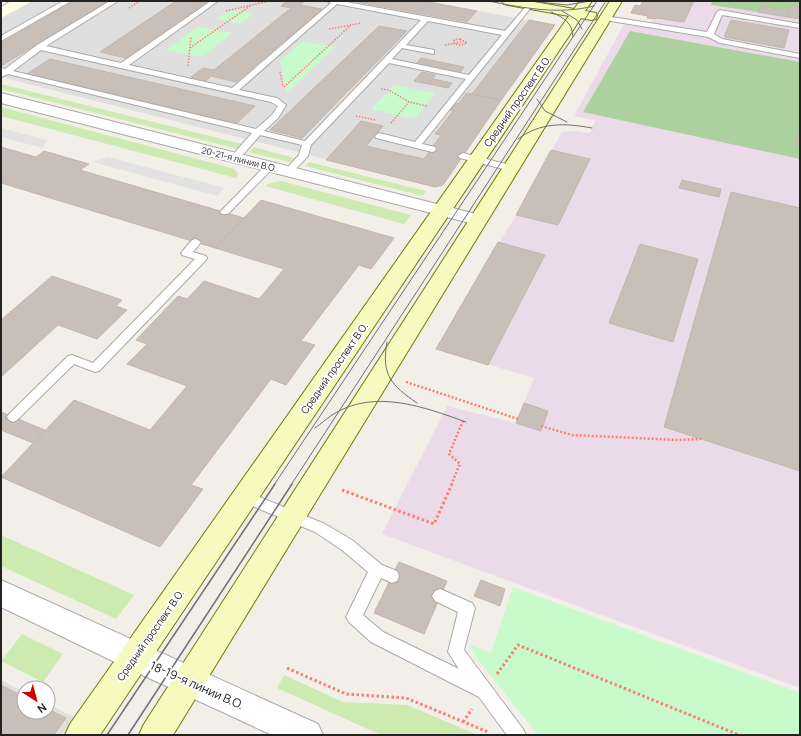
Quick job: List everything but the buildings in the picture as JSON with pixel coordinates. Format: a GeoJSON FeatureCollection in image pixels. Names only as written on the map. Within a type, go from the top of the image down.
{"type":"FeatureCollection","features":[{"type":"Feature","properties":{"kind":"main road"},"geometry":{"type":"LineString","coordinates":[[155,735],[294,516],[611,9],[530,5],[508,1]]}},
{"type":"Feature","properties":{"kind":"main road","name":"Средний проспект В.О."},"geometry":{"type":"LineString","coordinates":[[81,735],[148,662],[245,497],[442,211],[470,158],[582,7]]}},
{"type":"Feature","properties":{"kind":"street","name":"20-21-я линии В.О."},"geometry":{"type":"LineString","coordinates":[[1,98],[478,220]]}},
{"type":"Feature","properties":{"kind":"street","name":"18-19-я линии В.О."},"geometry":{"type":"LineString","coordinates":[[1,593],[307,735]]}},
{"type":"Feature","properties":{"kind":"lane"},"geometry":{"type":"LineString","coordinates":[[1,4],[6,1]]}},
{"type":"Feature","properties":{"kind":"lane"},"geometry":{"type":"LineString","coordinates":[[1,39],[68,1]]}},
{"type":"Feature","properties":{"kind":"lane"},"geometry":{"type":"LineString","coordinates":[[3,72],[40,47],[115,1]]}},
{"type":"Feature","properties":{"kind":"lane"},"geometry":{"type":"LineString","coordinates":[[122,66],[215,1]]}},
{"type":"Feature","properties":{"kind":"lane"},"geometry":{"type":"LineString","coordinates":[[233,91],[302,32],[333,2],[507,34]]}},
{"type":"Feature","properties":{"kind":"lane"},"geometry":{"type":"LineString","coordinates":[[417,145],[530,5]]}},
{"type":"Feature","properties":{"kind":"lane"},"geometry":{"type":"LineString","coordinates":[[611,9],[710,35],[720,41],[800,56]]}},
{"type":"Feature","properties":{"kind":"lane"},"geometry":{"type":"LineString","coordinates":[[710,35],[720,12],[800,26]]}},
{"type":"Feature","properties":{"kind":"lane"},"geometry":{"type":"LineString","coordinates":[[288,172],[303,156],[306,144],[426,19]]}},
{"type":"Feature","properties":{"kind":"lane"},"geometry":{"type":"LineString","coordinates":[[401,46],[431,52]]}},
{"type":"Feature","properties":{"kind":"lane"},"geometry":{"type":"LineString","coordinates":[[40,47],[274,100],[282,105],[280,112],[258,132],[250,143],[235,158]]}},
{"type":"Feature","properties":{"kind":"lane"},"geometry":{"type":"LineString","coordinates":[[387,60],[472,78]]}},
{"type":"Feature","properties":{"kind":"lane"},"geometry":{"type":"LineString","coordinates":[[3,72],[306,144]]}},
{"type":"Feature","properties":{"kind":"lane"},"geometry":{"type":"LineString","coordinates":[[380,136],[432,149]]}},
{"type":"Feature","properties":{"kind":"lane"},"geometry":{"type":"LineString","coordinates":[[470,158],[511,168]]}},
{"type":"Feature","properties":{"kind":"lane"},"geometry":{"type":"LineString","coordinates":[[225,212],[269,167]]}},
{"type":"Feature","properties":{"kind":"lane"},"geometry":{"type":"LineString","coordinates":[[13,417],[72,359],[95,368],[202,258],[186,253],[196,242]]}},
{"type":"Feature","properties":{"kind":"lane"},"geometry":{"type":"LineString","coordinates":[[245,497],[320,528],[347,545],[376,570],[392,576]]}},
{"type":"Feature","properties":{"kind":"lane"},"geometry":{"type":"LineString","coordinates":[[376,570],[354,617],[377,637],[485,691]]}},
{"type":"Feature","properties":{"kind":"lane"},"geometry":{"type":"LineString","coordinates":[[440,596],[467,608],[456,652],[518,735]]}},
{"type":"Feature","properties":{"kind":"path"},"geometry":{"type":"LineString","coordinates":[[129,8],[140,1]]}},
{"type":"Feature","properties":{"kind":"path"},"geometry":{"type":"LineString","coordinates":[[189,19],[268,1]]}},
{"type":"Feature","properties":{"kind":"path"},"geometry":{"type":"LineString","coordinates":[[190,48],[251,5]]}},
{"type":"Feature","properties":{"kind":"path"},"geometry":{"type":"LineString","coordinates":[[302,32],[309,33],[403,14]]}},
{"type":"Feature","properties":{"kind":"path"},"geometry":{"type":"LineString","coordinates":[[283,87],[351,25]]}},
{"type":"Feature","properties":{"kind":"path"},"geometry":{"type":"LineString","coordinates":[[189,54],[192,36]]}},
{"type":"Feature","properties":{"kind":"path"},"geometry":{"type":"LineString","coordinates":[[423,50],[466,41]]}},
{"type":"Feature","properties":{"kind":"path"},"geometry":{"type":"LineString","coordinates":[[389,90],[409,102],[425,106]]}},
{"type":"Feature","properties":{"kind":"path"},"geometry":{"type":"LineString","coordinates":[[380,136],[409,102]]}},
{"type":"Feature","properties":{"kind":"path"},"geometry":{"type":"LineString","coordinates":[[338,112],[390,124]]}},
{"type":"Feature","properties":{"kind":"path"},"geometry":{"type":"LineString","coordinates":[[406,382],[518,419]]}},
{"type":"Feature","properties":{"kind":"path"},"geometry":{"type":"LineString","coordinates":[[342,490],[434,524],[460,464],[448,454],[464,421]]}},
{"type":"Feature","properties":{"kind":"path"},"geometry":{"type":"LineString","coordinates":[[541,426],[572,435],[678,440],[701,439]]}},
{"type":"Feature","properties":{"kind":"path"},"geometry":{"type":"LineString","coordinates":[[463,722],[518,646],[739,735]]}},
{"type":"Feature","properties":{"kind":"path"},"geometry":{"type":"LineString","coordinates":[[287,668],[346,694],[406,698],[494,735]]}},
{"type":"Feature","properties":{"kind":"shaded area"},"geometry":{"type":"Polygon","coordinates":[[[1,1],[32,1],[1,18],[1,1]]]}},
{"type":"Feature","properties":{"kind":"shaded area"},"geometry":{"type":"Polygon","coordinates":[[[32,1],[423,1],[555,25],[443,185],[435,187],[1,77],[1,18],[32,1]]]}},
{"type":"Feature","properties":{"kind":"shaded area"},"geometry":{"type":"Polygon","coordinates":[[[643,1],[800,1],[800,688],[382,534],[447,406],[516,423],[534,378],[436,349],[516,215],[562,132],[576,131],[590,133],[595,120],[574,116],[624,24],[649,28],[653,19],[647,18],[647,16],[631,13],[635,5],[640,6],[643,1]]]}},
{"type":"Feature","properties":{"kind":"shaded area"},"geometry":{"type":"Polygon","coordinates":[[[1,128],[47,140],[43,148],[1,137],[1,128]]]}},
{"type":"Feature","properties":{"kind":"shaded area"},"geometry":{"type":"Polygon","coordinates":[[[107,157],[225,188],[217,196],[93,162],[107,157]]]}},
{"type":"Feature","properties":{"kind":"shaded area"},"geometry":{"type":"Polygon","coordinates":[[[1,680],[16,688],[16,720],[56,720],[56,708],[79,720],[68,735],[1,735],[1,680]]]}},
{"type":"Feature","properties":{"kind":"green space"},"geometry":{"type":"Polygon","coordinates":[[[712,1],[800,1],[800,7],[790,5],[788,11],[761,6],[758,12],[711,5],[712,1]]]}},
{"type":"Feature","properties":{"kind":"green space"},"geometry":{"type":"Polygon","coordinates":[[[234,10],[254,14],[240,24],[216,19],[228,11],[234,10]]]}},
{"type":"Feature","properties":{"kind":"green space"},"geometry":{"type":"Polygon","coordinates":[[[198,27],[232,33],[202,57],[166,50],[198,27]]]}},
{"type":"Feature","properties":{"kind":"green space"},"geometry":{"type":"Polygon","coordinates":[[[630,31],[800,62],[800,159],[583,112],[630,31]]]}},
{"type":"Feature","properties":{"kind":"green space"},"geometry":{"type":"Polygon","coordinates":[[[303,41],[335,47],[287,93],[280,61],[303,41]]]}},
{"type":"Feature","properties":{"kind":"green space"},"geometry":{"type":"Polygon","coordinates":[[[1,84],[242,144],[238,149],[1,89],[1,84]]]}},
{"type":"Feature","properties":{"kind":"green space"},"geometry":{"type":"Polygon","coordinates":[[[394,85],[435,93],[414,119],[371,109],[394,85]]]}},
{"type":"Feature","properties":{"kind":"green space"},"geometry":{"type":"Polygon","coordinates":[[[1,107],[235,169],[238,174],[236,178],[1,116],[1,107]]]}},
{"type":"Feature","properties":{"kind":"green space"},"geometry":{"type":"Polygon","coordinates":[[[254,147],[294,158],[290,162],[249,152],[254,147]]]}},
{"type":"Feature","properties":{"kind":"green space"},"geometry":{"type":"Polygon","coordinates":[[[309,162],[426,191],[423,196],[305,166],[309,162]]]}},
{"type":"Feature","properties":{"kind":"green space"},"geometry":{"type":"Polygon","coordinates":[[[281,181],[411,215],[404,224],[265,186],[270,183],[281,181]]]}},
{"type":"Feature","properties":{"kind":"green space"},"geometry":{"type":"Polygon","coordinates":[[[1,535],[134,595],[116,619],[1,566],[1,535]]]}},
{"type":"Feature","properties":{"kind":"green space"},"geometry":{"type":"Polygon","coordinates":[[[513,587],[800,693],[800,735],[538,735],[476,657],[469,644],[491,653],[513,587]]]}},
{"type":"Feature","properties":{"kind":"green space"},"geometry":{"type":"Polygon","coordinates":[[[22,634],[63,654],[44,680],[39,680],[1,661],[22,634]]]}},
{"type":"Feature","properties":{"kind":"green space"},"geometry":{"type":"Polygon","coordinates":[[[284,675],[343,702],[407,705],[478,735],[381,735],[277,688],[284,675]]]}},
{"type":"Feature","properties":{"kind":"tram line"},"geometry":{"type":"LineString","coordinates":[[488,1],[541,10],[581,9],[594,6]]}},
{"type":"Feature","properties":{"kind":"tram line"},"geometry":{"type":"LineString","coordinates":[[529,1],[567,5],[590,1]]}},
{"type":"Feature","properties":{"kind":"tram line"},"geometry":{"type":"LineString","coordinates":[[594,6],[597,1]]}},
{"type":"Feature","properties":{"kind":"tram line"},"geometry":{"type":"LineString","coordinates":[[540,103],[606,1]]}},
{"type":"Feature","properties":{"kind":"tram line"},"geometry":{"type":"LineString","coordinates":[[580,26],[594,6]]}},
{"type":"Feature","properties":{"kind":"tram line"},"geometry":{"type":"LineString","coordinates":[[562,11],[577,20],[580,26]]}},
{"type":"Feature","properties":{"kind":"tram line"},"geometry":{"type":"LineString","coordinates":[[551,12],[560,16],[569,24],[573,32],[573,37]]}},
{"type":"Feature","properties":{"kind":"tram line"},"geometry":{"type":"LineString","coordinates":[[573,37],[580,26]]}},
{"type":"Feature","properties":{"kind":"tram line"},"geometry":{"type":"LineString","coordinates":[[274,485],[573,37]]}},
{"type":"Feature","properties":{"kind":"tram line"},"geometry":{"type":"LineString","coordinates":[[537,99],[540,103]]}},
{"type":"Feature","properties":{"kind":"tram line"},"geometry":{"type":"LineString","coordinates":[[339,412],[540,103]]}},
{"type":"Feature","properties":{"kind":"tram line"},"geometry":{"type":"LineString","coordinates":[[540,103],[545,111],[567,122]]}},
{"type":"Feature","properties":{"kind":"tram line"},"geometry":{"type":"LineString","coordinates":[[518,139],[535,129],[553,125],[572,125],[592,128]]}},
{"type":"Feature","properties":{"kind":"tram line"},"geometry":{"type":"LineString","coordinates":[[387,342],[386,363],[390,378],[400,391],[417,403]]}},
{"type":"Feature","properties":{"kind":"tram line"},"geometry":{"type":"LineString","coordinates":[[339,412],[348,407],[382,401],[416,406],[466,422]]}},
{"type":"Feature","properties":{"kind":"tram line"},"geometry":{"type":"LineString","coordinates":[[291,485],[339,412]]}},
{"type":"Feature","properties":{"kind":"tram line"},"geometry":{"type":"LineString","coordinates":[[315,428],[339,412]]}},
{"type":"Feature","properties":{"kind":"tram line"},"geometry":{"type":"LineString","coordinates":[[107,735],[275,484]]}},
{"type":"Feature","properties":{"kind":"tram line"},"geometry":{"type":"LineString","coordinates":[[128,735],[292,484]]}}]}
